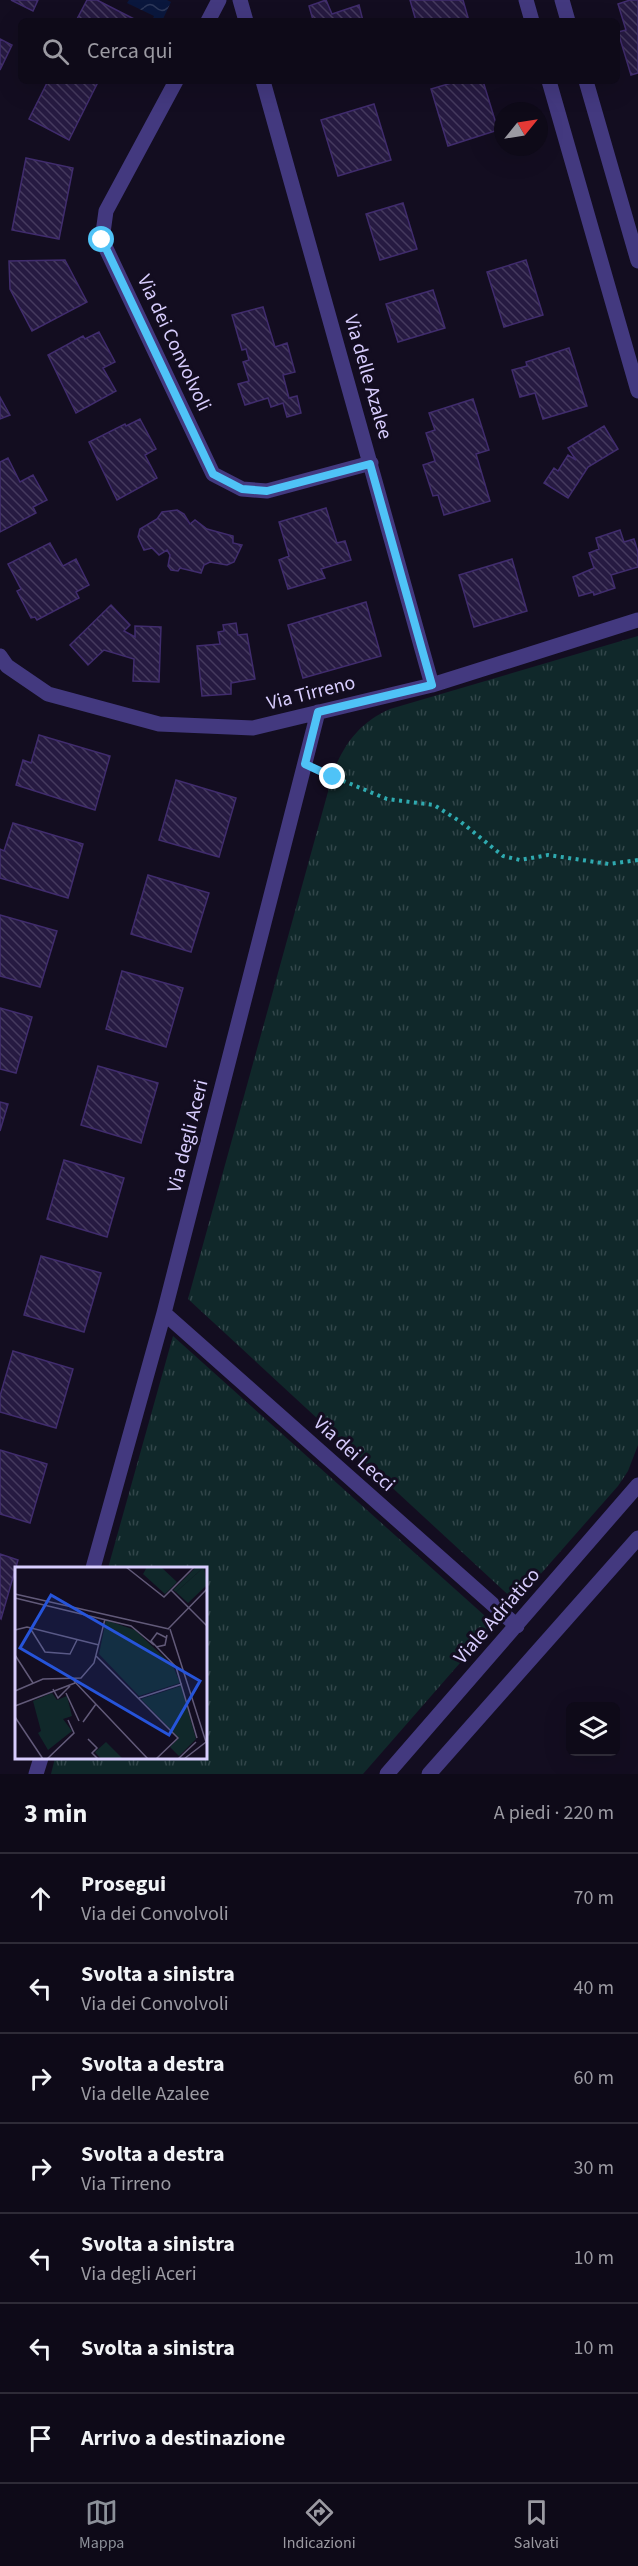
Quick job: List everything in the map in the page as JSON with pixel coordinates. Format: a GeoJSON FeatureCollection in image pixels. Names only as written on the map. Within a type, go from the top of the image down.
{"type":"FeatureCollection","features":[{"type":"Feature","properties":{"kind":"street"},"geometry":{"type":"LineString","coordinates":[[210,18],[219,0]]}},
{"type":"Feature","properties":{"kind":"street"},"geometry":{"type":"LineString","coordinates":[[240,0],[245,18]]}},
{"type":"Feature","properties":{"kind":"street"},"geometry":{"type":"LineString","coordinates":[[525,0],[531,18]]}},
{"type":"Feature","properties":{"kind":"street"},"geometry":{"type":"LineString","coordinates":[[562,0],[567,18]]}},
{"type":"Feature","properties":{"kind":"street","name":"Via dei Convolvoli"},"geometry":{"type":"LineString","coordinates":[[174,84],[106,211],[102,240],[213,474],[242,489],[267,491],[370,464]]}},
{"type":"Feature","properties":{"kind":"street","name":"Via delle Azalee"},"geometry":{"type":"LineString","coordinates":[[264,84],[432,685]]}},
{"type":"Feature","properties":{"kind":"street"},"geometry":{"type":"LineString","coordinates":[[550,84],[638,391]]}},
{"type":"Feature","properties":{"kind":"street"},"geometry":{"type":"LineString","coordinates":[[587,84],[638,261]]}},
{"type":"Feature","properties":{"kind":"street","name":"Via Tirreno"},"geometry":{"type":"LineString","coordinates":[[0,656],[7,666],[48,694],[159,724],[253,728],[432,685],[638,620]]}},
{"type":"Feature","properties":{"kind":"street","name":"Via degli Aceri"},"geometry":{"type":"LineString","coordinates":[[94,1567],[164,1313],[318,712]]}},
{"type":"Feature","properties":{"kind":"street","name":"Via dei Lecci"},"geometry":{"type":"LineString","coordinates":[[164,1313],[517,1626]]}},
{"type":"Feature","properties":{"kind":"street","name":"Viale Adriatico"},"geometry":{"type":"LineString","coordinates":[[387,1774],[638,1485]]}},
{"type":"Feature","properties":{"kind":"street"},"geometry":{"type":"LineString","coordinates":[[429,1774],[638,1538]]}},
{"type":"Feature","properties":{"kind":"street"},"geometry":{"type":"LineString","coordinates":[[36,1774],[41,1759]]}},
{"type":"Feature","properties":{"kind":"path"},"geometry":{"type":"LineString","coordinates":[[305,764],[387,799],[434,805],[461,822],[504,856],[520,860],[548,855],[609,864],[638,860]]}},
{"type":"Feature","properties":{"kind":"green space"},"geometry":{"type":"Polygon","coordinates":[[[638,636],[638,1445],[628,1471],[618,1486],[516,1602],[188,1299],[334,770],[349,741],[363,726],[390,709],[638,636]]]}},
{"type":"Feature","properties":{"kind":"green space"},"geometry":{"type":"Polygon","coordinates":[[[173,1336],[494,1624],[363,1774],[51,1774],[55,1759],[207,1759],[207,1567],[108,1567],[173,1336]]]}},
{"type":"Feature","properties":{"kind":"water"},"geometry":{"type":"Polygon","coordinates":[[[129,0],[167,0],[171,2],[163,18],[153,18],[154,16],[127,3],[129,0]]]}},
{"type":"Feature","properties":{"kind":"building"},"geometry":{"type":"Polygon","coordinates":[[[11,0],[38,0],[33,11],[11,0]]]}},
{"type":"Feature","properties":{"kind":"building"},"geometry":{"type":"Polygon","coordinates":[[[87,0],[97,0],[132,18],[78,18],[87,0]]]}},
{"type":"Feature","properties":{"kind":"building"},"geometry":{"type":"Polygon","coordinates":[[[326,0],[332,14],[359,5],[362,18],[312,18],[309,6],[326,0]]]}},
{"type":"Feature","properties":{"kind":"building"},"geometry":{"type":"Polygon","coordinates":[[[410,0],[463,0],[468,18],[415,18],[410,0]]]}},
{"type":"Feature","properties":{"kind":"building"},"geometry":{"type":"Polygon","coordinates":[[[638,0],[638,73],[631,75],[620,39],[620,32],[626,30],[618,4],[638,0]]]}},
{"type":"Feature","properties":{"kind":"building"},"geometry":{"type":"Polygon","coordinates":[[[0,39],[12,45],[0,70],[0,39]]]}},
{"type":"Feature","properties":{"kind":"building"},"geometry":{"type":"Polygon","coordinates":[[[46,84],[97,84],[69,140],[29,119],[46,84]]]}},
{"type":"Feature","properties":{"kind":"building"},"geometry":{"type":"Polygon","coordinates":[[[448,84],[484,84],[494,117],[494,131],[448,146],[431,89],[448,84]]]}},
{"type":"Feature","properties":{"kind":"building"},"geometry":{"type":"Polygon","coordinates":[[[374,104],[391,160],[338,176],[321,120],[374,104]]]}},
{"type":"Feature","properties":{"kind":"building"},"geometry":{"type":"Polygon","coordinates":[[[26,158],[73,168],[59,239],[12,230],[26,158]]]}},
{"type":"Feature","properties":{"kind":"building"},"geometry":{"type":"Polygon","coordinates":[[[403,203],[417,249],[380,260],[366,214],[403,203]]]}},
{"type":"Feature","properties":{"kind":"building"},"geometry":{"type":"Polygon","coordinates":[[[65,260],[87,302],[32,331],[10,289],[9,261],[65,260]]]}},
{"type":"Feature","properties":{"kind":"building"},"geometry":{"type":"Polygon","coordinates":[[[526,260],[543,315],[504,327],[487,272],[526,260]]]}},
{"type":"Feature","properties":{"kind":"building"},"geometry":{"type":"Polygon","coordinates":[[[433,290],[445,328],[398,342],[386,304],[433,290]]]}},
{"type":"Feature","properties":{"kind":"building"},"geometry":{"type":"Polygon","coordinates":[[[263,307],[275,347],[287,343],[295,372],[283,375],[289,398],[297,396],[301,413],[287,417],[283,403],[271,407],[268,398],[245,405],[238,384],[249,381],[243,362],[249,360],[246,349],[242,350],[232,315],[263,307]]]}},
{"type":"Feature","properties":{"kind":"building"},"geometry":{"type":"Polygon","coordinates":[[[99,332],[115,362],[103,368],[116,391],[76,413],[48,355],[83,336],[85,339],[99,332]]]}},
{"type":"Feature","properties":{"kind":"building"},"geometry":{"type":"Polygon","coordinates":[[[569,348],[587,406],[543,419],[535,393],[520,397],[512,370],[527,366],[526,362],[569,348]]]}},
{"type":"Feature","properties":{"kind":"building"},"geometry":{"type":"Polygon","coordinates":[[[0,397],[10,415],[0,419],[0,397]]]}},
{"type":"Feature","properties":{"kind":"building"},"geometry":{"type":"Polygon","coordinates":[[[473,399],[489,450],[476,454],[490,501],[444,515],[438,495],[433,496],[423,465],[435,461],[426,433],[435,430],[429,413],[473,399]]]}},
{"type":"Feature","properties":{"kind":"building"},"geometry":{"type":"Polygon","coordinates":[[[140,419],[156,449],[145,455],[157,478],[117,500],[89,442],[140,419]]]}},
{"type":"Feature","properties":{"kind":"building"},"geometry":{"type":"Polygon","coordinates":[[[604,426],[618,449],[588,467],[568,498],[544,483],[554,468],[558,471],[568,455],[576,460],[568,448],[604,426]]]}},
{"type":"Feature","properties":{"kind":"building"},"geometry":{"type":"Polygon","coordinates":[[[8,458],[20,482],[33,475],[47,500],[33,507],[36,513],[0,532],[0,462],[8,458]]]}},
{"type":"Feature","properties":{"kind":"building"},"geometry":{"type":"Polygon","coordinates":[[[326,508],[337,543],[345,541],[351,560],[321,569],[325,578],[288,589],[279,560],[289,556],[279,522],[326,508]]]}},
{"type":"Feature","properties":{"kind":"building"},"geometry":{"type":"Polygon","coordinates":[[[177,510],[184,514],[190,524],[195,520],[207,529],[233,536],[233,543],[242,545],[234,562],[227,565],[210,562],[204,565],[201,573],[180,568],[178,571],[171,570],[168,566],[170,555],[167,550],[159,555],[152,548],[144,550],[138,537],[140,529],[157,519],[162,512],[177,510]]]}},
{"type":"Feature","properties":{"kind":"building"},"geometry":{"type":"Polygon","coordinates":[[[620,530],[624,542],[634,539],[638,552],[638,567],[611,575],[615,588],[594,595],[593,592],[579,596],[573,577],[594,568],[589,553],[599,549],[596,538],[620,530]]]}},
{"type":"Feature","properties":{"kind":"building"},"geometry":{"type":"Polygon","coordinates":[[[50,543],[63,566],[76,559],[89,585],[76,592],[79,598],[37,620],[35,617],[31,618],[17,591],[21,589],[8,564],[50,543]]]}},
{"type":"Feature","properties":{"kind":"building"},"geometry":{"type":"Polygon","coordinates":[[[512,559],[527,611],[474,627],[459,575],[512,559]]]}},
{"type":"Feature","properties":{"kind":"building"},"geometry":{"type":"Polygon","coordinates":[[[366,602],[381,656],[303,678],[288,625],[366,602]]]}},
{"type":"Feature","properties":{"kind":"building"},"geometry":{"type":"Polygon","coordinates":[[[111,605],[130,625],[124,631],[135,637],[135,626],[161,627],[159,682],[133,681],[134,659],[104,650],[88,665],[70,645],[111,605]]]}},
{"type":"Feature","properties":{"kind":"building"},"geometry":{"type":"Polygon","coordinates":[[[236,623],[238,635],[247,634],[255,679],[231,683],[231,694],[202,696],[197,646],[220,644],[218,632],[224,631],[223,625],[236,623]]]}},
{"type":"Feature","properties":{"kind":"building"},"geometry":{"type":"Polygon","coordinates":[[[39,735],[110,756],[95,810],[16,785],[23,760],[31,763],[39,735]]]}},
{"type":"Feature","properties":{"kind":"building"},"geometry":{"type":"Polygon","coordinates":[[[176,780],[236,798],[219,857],[159,840],[176,780]]]}},
{"type":"Feature","properties":{"kind":"building"},"geometry":{"type":"Polygon","coordinates":[[[13,823],[83,844],[68,898],[0,878],[0,849],[4,851],[13,823]]]}},
{"type":"Feature","properties":{"kind":"building"},"geometry":{"type":"Polygon","coordinates":[[[148,875],[209,893],[191,952],[131,934],[148,875]]]}},
{"type":"Feature","properties":{"kind":"building"},"geometry":{"type":"Polygon","coordinates":[[[0,915],[57,931],[40,987],[0,976],[0,915]]]}},
{"type":"Feature","properties":{"kind":"building"},"geometry":{"type":"Polygon","coordinates":[[[122,971],[183,988],[166,1047],[106,1029],[122,971]]]}},
{"type":"Feature","properties":{"kind":"building"},"geometry":{"type":"Polygon","coordinates":[[[0,1008],[32,1017],[16,1073],[0,1069],[0,1008]]]}},
{"type":"Feature","properties":{"kind":"building"},"geometry":{"type":"Polygon","coordinates":[[[98,1066],[158,1083],[141,1143],[81,1125],[98,1066]]]}},
{"type":"Feature","properties":{"kind":"building"},"geometry":{"type":"Polygon","coordinates":[[[0,1102],[8,1104],[0,1131],[0,1102]]]}},
{"type":"Feature","properties":{"kind":"building"},"geometry":{"type":"Polygon","coordinates":[[[64,1160],[124,1178],[107,1237],[47,1219],[64,1160]]]}},
{"type":"Feature","properties":{"kind":"building"},"geometry":{"type":"Polygon","coordinates":[[[41,1256],[101,1273],[84,1332],[24,1315],[41,1256]]]}},
{"type":"Feature","properties":{"kind":"building"},"geometry":{"type":"Polygon","coordinates":[[[13,1351],[73,1369],[56,1428],[0,1412],[0,1396],[13,1351]]]}},
{"type":"Feature","properties":{"kind":"building"},"geometry":{"type":"Polygon","coordinates":[[[0,1450],[47,1464],[30,1523],[0,1514],[0,1450]]]}},
{"type":"Feature","properties":{"kind":"building"},"geometry":{"type":"Polygon","coordinates":[[[0,1554],[18,1560],[0,1618],[0,1554]]]}},
{"type":"Feature","properties":{"kind":"route"},"geometry":{"type":"LineString","coordinates":[[102,240],[213,474],[242,489],[267,491],[370,464],[432,685],[318,712],[305,764],[333,777]]}}]}
